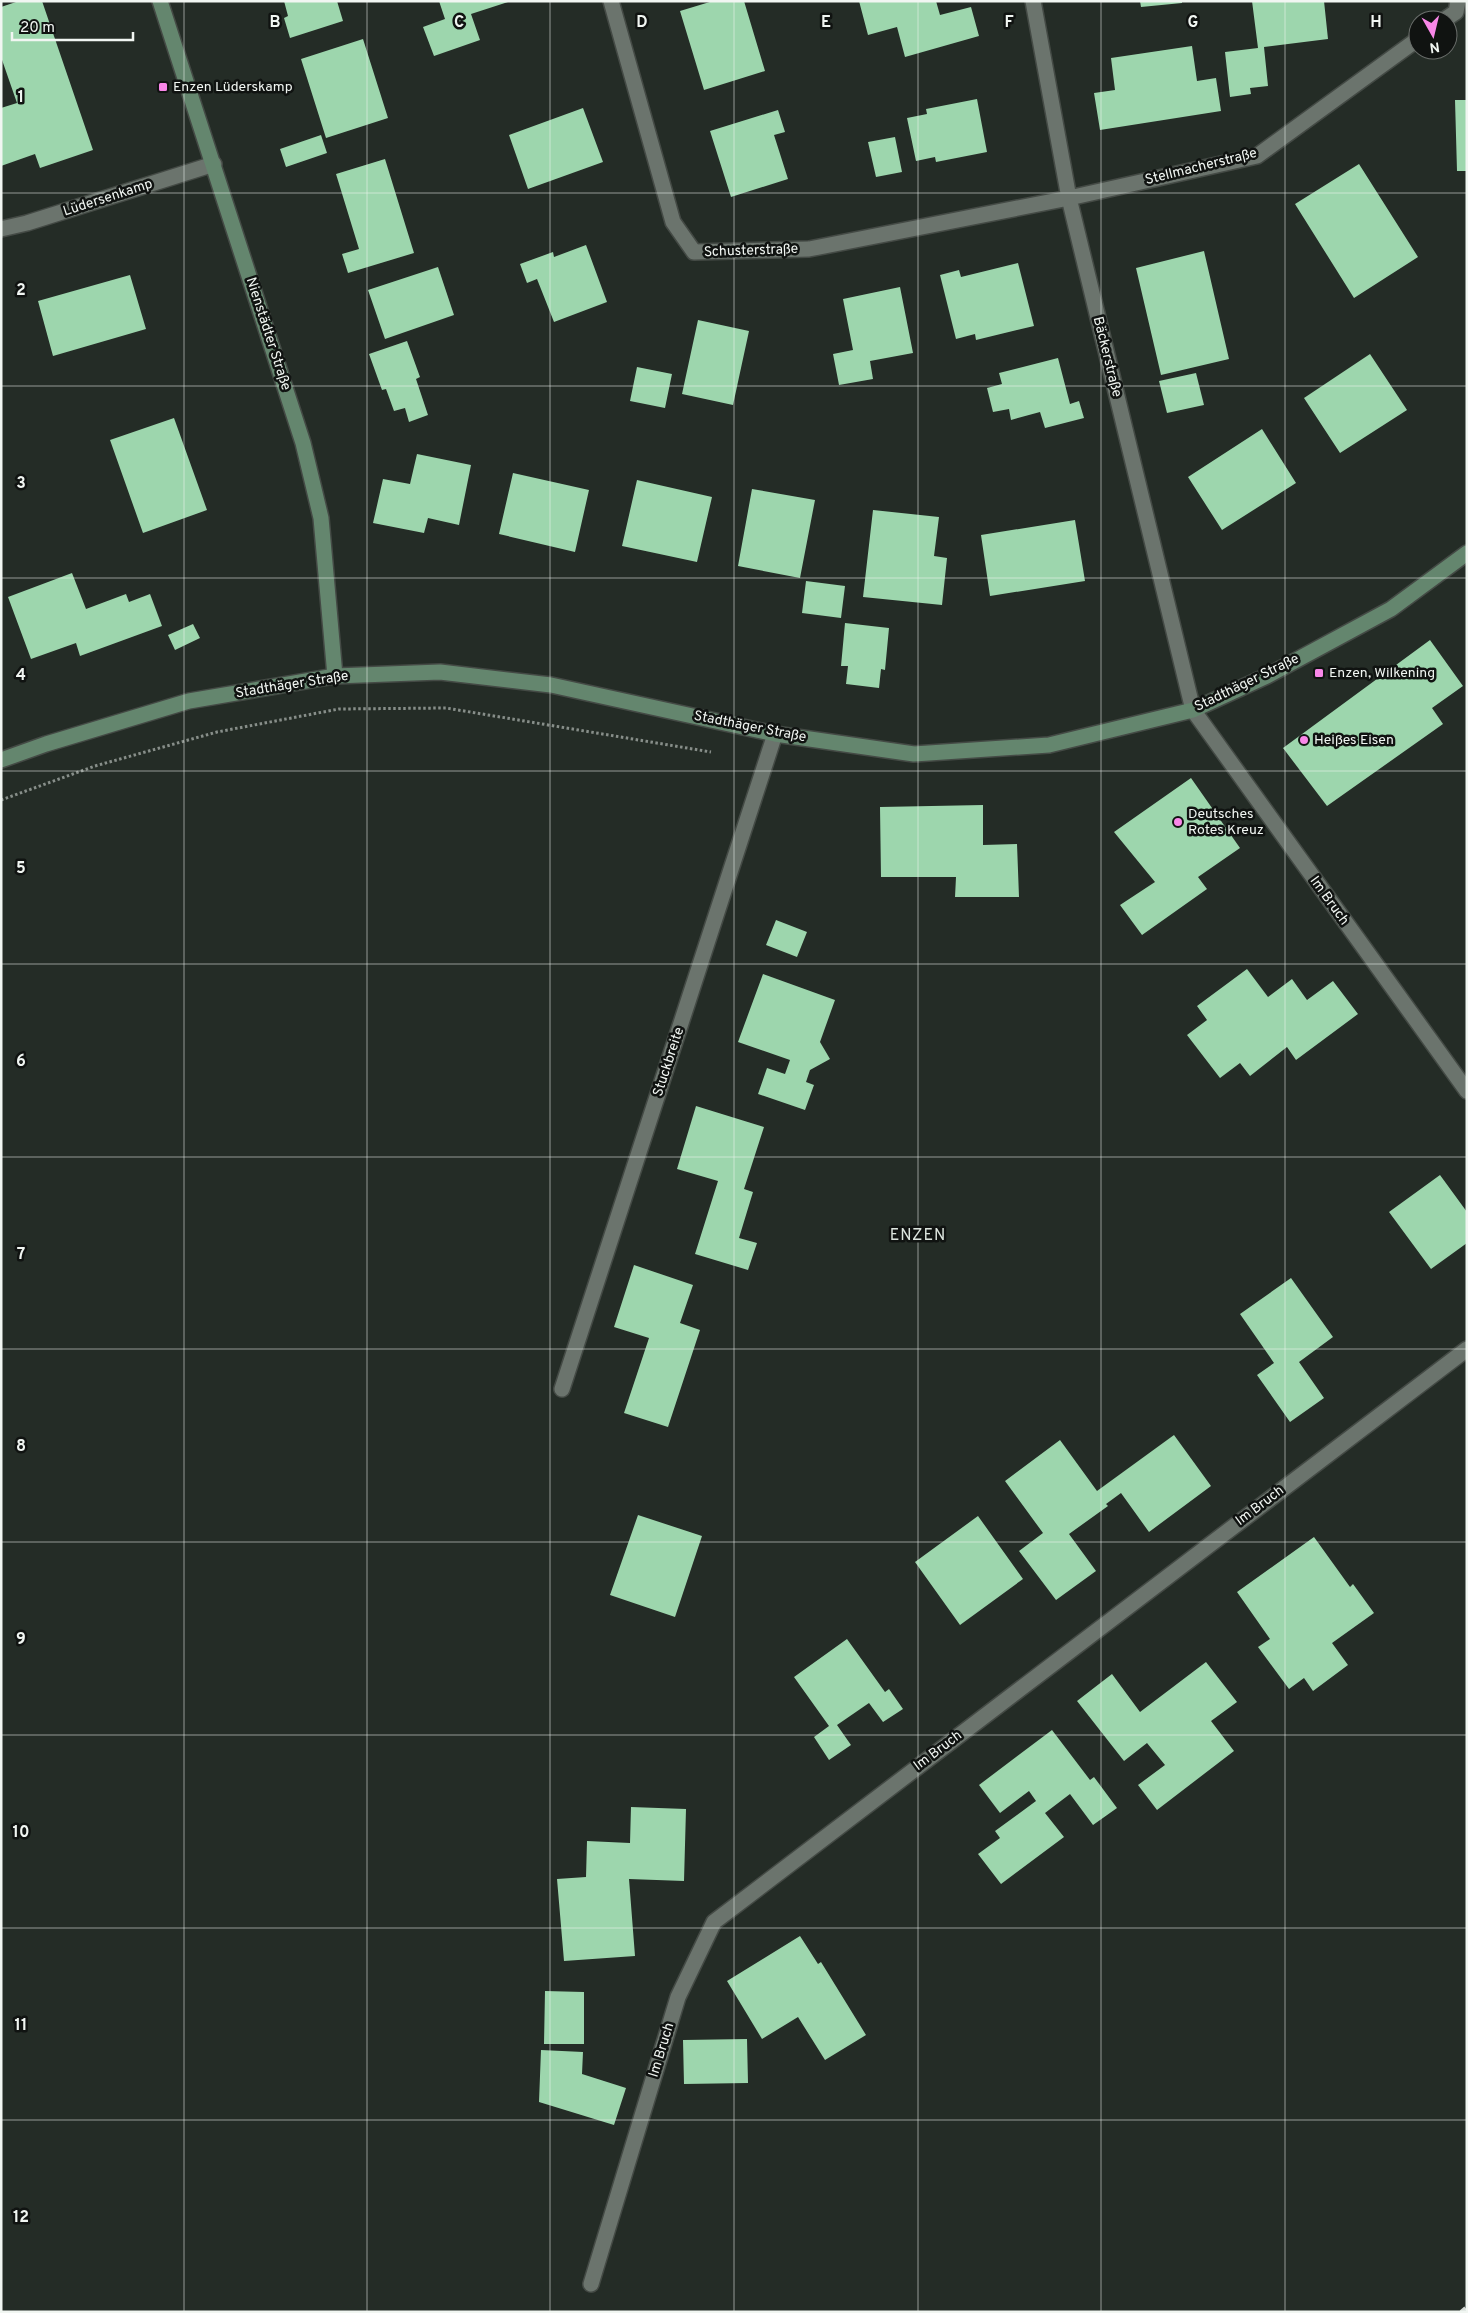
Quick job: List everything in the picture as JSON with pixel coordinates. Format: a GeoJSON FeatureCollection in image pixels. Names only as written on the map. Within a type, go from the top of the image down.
{"type":"FeatureCollection","features":[{"type":"Feature","properties":{"kind":"main road","name":"Nienstädter Straße"},"geometry":{"type":"LineString","coordinates":[[160,1],[303,443],[321,518],[335,676]]}},
{"type":"Feature","properties":{"kind":"main road","name":"Stadthäger Straße"},"geometry":{"type":"LineString","coordinates":[[1,760],[46,744],[189,702],[335,676],[440,672],[551,685],[775,734],[914,754],[1049,745],[1193,710],[1267,676],[1391,609],[1467,553]]}},
{"type":"Feature","properties":{"kind":"street","name":"Schusterstraße"},"geometry":{"type":"LineString","coordinates":[[611,1],[673,222],[694,252],[810,249],[1069,198]]}},
{"type":"Feature","properties":{"kind":"street","name":"Bäckerstraße"},"geometry":{"type":"LineString","coordinates":[[1033,1],[1069,198],[1193,710]]}},
{"type":"Feature","properties":{"kind":"street","name":"Stellmacherstraße"},"geometry":{"type":"LineString","coordinates":[[1069,198],[1257,156],[1408,46]]}},
{"type":"Feature","properties":{"kind":"street","name":"Lüdersenkamp"},"geometry":{"type":"LineString","coordinates":[[1,229],[27,224],[214,164]]}},
{"type":"Feature","properties":{"kind":"street","name":"Im Bruch"},"geometry":{"type":"LineString","coordinates":[[1193,710],[1467,1091]]}},
{"type":"Feature","properties":{"kind":"street","name":"Stuckbreite"},"geometry":{"type":"LineString","coordinates":[[562,1390],[775,734]]}},
{"type":"Feature","properties":{"kind":"street","name":"Im Bruch"},"geometry":{"type":"LineString","coordinates":[[591,2284],[678,1997],[714,1922],[1467,1349]]}},
{"type":"Feature","properties":{"kind":"path"},"geometry":{"type":"LineString","coordinates":[[1,800],[95,766],[217,732],[339,709],[446,708],[718,753]]}},
{"type":"Feature","properties":{"kind":"building"},"geometry":{"type":"Polygon","coordinates":[[[19,1],[42,1],[93,150],[40,168],[35,154],[1,166],[1,108],[17,103],[1,57],[1,7],[19,1]]]}},
{"type":"Feature","properties":{"kind":"building"},"geometry":{"type":"Polygon","coordinates":[[[284,1],[337,1],[343,21],[290,38],[284,18],[288,16],[284,1]]]}},
{"type":"Feature","properties":{"kind":"building"},"geometry":{"type":"Polygon","coordinates":[[[439,1],[508,2],[471,14],[480,40],[434,56],[423,27],[445,19],[439,1]]]}},
{"type":"Feature","properties":{"kind":"building"},"geometry":{"type":"Polygon","coordinates":[[[713,1],[744,1],[765,71],[704,90],[680,11],[713,1]]]}},
{"type":"Feature","properties":{"kind":"building"},"geometry":{"type":"Polygon","coordinates":[[[859,1],[936,1],[940,15],[971,7],[979,36],[905,57],[897,27],[868,35],[859,1]]]}},
{"type":"Feature","properties":{"kind":"building"},"geometry":{"type":"Polygon","coordinates":[[[1140,1],[1182,1],[1182,3],[1141,7],[1140,1]]]}},
{"type":"Feature","properties":{"kind":"building"},"geometry":{"type":"Polygon","coordinates":[[[1252,1],[1324,1],[1328,39],[1264,47],[1268,86],[1250,88],[1251,94],[1230,97],[1225,52],[1258,48],[1252,1]]]}},
{"type":"Feature","properties":{"kind":"building"},"geometry":{"type":"Polygon","coordinates":[[[363,39],[388,118],[326,138],[301,59],[363,39]]]}},
{"type":"Feature","properties":{"kind":"building"},"geometry":{"type":"Polygon","coordinates":[[[1192,46],[1197,81],[1216,78],[1221,111],[1100,130],[1094,93],[1115,90],[1111,58],[1192,46]]]}},
{"type":"Feature","properties":{"kind":"building"},"geometry":{"type":"Polygon","coordinates":[[[977,99],[987,152],[936,162],[935,157],[916,161],[907,118],[927,114],[926,109],[977,99]]]}},
{"type":"Feature","properties":{"kind":"building"},"geometry":{"type":"Polygon","coordinates":[[[1455,100],[1467,100],[1467,171],[1457,171],[1455,100]]]}},
{"type":"Feature","properties":{"kind":"building"},"geometry":{"type":"Polygon","coordinates":[[[583,108],[603,162],[528,189],[509,135],[583,108]]]}},
{"type":"Feature","properties":{"kind":"building"},"geometry":{"type":"Polygon","coordinates":[[[778,110],[785,132],[774,135],[788,179],[731,197],[710,131],[778,110]]]}},
{"type":"Feature","properties":{"kind":"building"},"geometry":{"type":"Polygon","coordinates":[[[321,135],[327,153],[286,167],[280,149],[321,135]]]}},
{"type":"Feature","properties":{"kind":"building"},"geometry":{"type":"Polygon","coordinates":[[[895,137],[902,172],[876,177],[868,142],[895,137]]]}},
{"type":"Feature","properties":{"kind":"building"},"geometry":{"type":"Polygon","coordinates":[[[385,159],[414,253],[348,273],[342,254],[359,249],[336,174],[385,159]]]}},
{"type":"Feature","properties":{"kind":"building"},"geometry":{"type":"Polygon","coordinates":[[[1359,164],[1418,257],[1354,298],[1295,204],[1359,164]]]}},
{"type":"Feature","properties":{"kind":"building"},"geometry":{"type":"Polygon","coordinates":[[[586,245],[607,302],[554,322],[537,279],[527,283],[520,264],[553,252],[554,257],[586,245]]]}},
{"type":"Feature","properties":{"kind":"building"},"geometry":{"type":"Polygon","coordinates":[[[1204,251],[1229,359],[1161,375],[1136,268],[1204,251]]]}},
{"type":"Feature","properties":{"kind":"building"},"geometry":{"type":"Polygon","coordinates":[[[1018,263],[1034,326],[976,340],[975,334],[956,339],[940,275],[959,270],[961,277],[1018,263]]]}},
{"type":"Feature","properties":{"kind":"building"},"geometry":{"type":"Polygon","coordinates":[[[438,267],[454,315],[385,339],[368,290],[438,267]]]}},
{"type":"Feature","properties":{"kind":"building"},"geometry":{"type":"Polygon","coordinates":[[[130,275],[146,329],[53,356],[38,301],[130,275]]]}},
{"type":"Feature","properties":{"kind":"building"},"geometry":{"type":"Polygon","coordinates":[[[900,287],[913,353],[870,361],[873,379],[839,385],[833,354],[853,350],[843,299],[900,287]]]}},
{"type":"Feature","properties":{"kind":"building"},"geometry":{"type":"Polygon","coordinates":[[[698,320],[749,331],[733,405],[682,394],[698,320]]]}},
{"type":"Feature","properties":{"kind":"building"},"geometry":{"type":"Polygon","coordinates":[[[407,341],[420,377],[416,379],[428,415],[409,422],[405,408],[394,411],[386,389],[382,390],[369,354],[407,341]]]}},
{"type":"Feature","properties":{"kind":"building"},"geometry":{"type":"Polygon","coordinates":[[[1370,354],[1407,410],[1340,453],[1304,398],[1370,354]]]}},
{"type":"Feature","properties":{"kind":"building"},"geometry":{"type":"Polygon","coordinates":[[[1058,358],[1070,404],[1079,401],[1084,418],[1045,428],[1040,412],[1011,420],[1009,409],[993,412],[987,388],[1002,384],[999,373],[1058,358]]]}},
{"type":"Feature","properties":{"kind":"building"},"geometry":{"type":"Polygon","coordinates":[[[637,367],[672,374],[665,408],[630,401],[637,367]]]}},
{"type":"Feature","properties":{"kind":"building"},"geometry":{"type":"Polygon","coordinates":[[[1196,373],[1204,405],[1167,413],[1159,381],[1196,373]]]}},
{"type":"Feature","properties":{"kind":"building"},"geometry":{"type":"Polygon","coordinates":[[[174,418],[207,510],[143,533],[110,440],[174,418]]]}},
{"type":"Feature","properties":{"kind":"building"},"geometry":{"type":"Polygon","coordinates":[[[1262,429],[1296,483],[1222,530],[1188,477],[1262,429]]]}},
{"type":"Feature","properties":{"kind":"building"},"geometry":{"type":"Polygon","coordinates":[[[417,454],[471,465],[459,525],[428,518],[424,533],[373,523],[383,479],[410,484],[417,454]]]}},
{"type":"Feature","properties":{"kind":"building"},"geometry":{"type":"Polygon","coordinates":[[[513,473],[589,490],[575,552],[499,534],[513,473]]]}},
{"type":"Feature","properties":{"kind":"building"},"geometry":{"type":"Polygon","coordinates":[[[637,480],[712,497],[697,562],[622,546],[637,480]]]}},
{"type":"Feature","properties":{"kind":"building"},"geometry":{"type":"Polygon","coordinates":[[[752,489],[815,500],[800,578],[738,566],[752,489]]]}},
{"type":"Feature","properties":{"kind":"building"},"geometry":{"type":"Polygon","coordinates":[[[873,510],[939,517],[934,556],[947,558],[942,605],[863,597],[873,510]]]}},
{"type":"Feature","properties":{"kind":"building"},"geometry":{"type":"Polygon","coordinates":[[[1075,520],[1085,581],[990,596],[981,535],[1075,520]]]}},
{"type":"Feature","properties":{"kind":"building"},"geometry":{"type":"Polygon","coordinates":[[[72,573],[86,609],[126,594],[129,602],[150,594],[162,626],[80,656],[76,643],[31,659],[8,597],[72,573]]]}},
{"type":"Feature","properties":{"kind":"building"},"geometry":{"type":"Polygon","coordinates":[[[806,581],[845,586],[841,618],[802,613],[806,581]]]}},
{"type":"Feature","properties":{"kind":"building"},"geometry":{"type":"Polygon","coordinates":[[[845,623],[889,628],[885,670],[881,669],[879,688],[846,684],[848,666],[841,666],[845,623]]]}},
{"type":"Feature","properties":{"kind":"building"},"geometry":{"type":"Polygon","coordinates":[[[193,624],[200,638],[175,650],[168,635],[193,624]]]}},
{"type":"Feature","properties":{"kind":"building"},"geometry":{"type":"Polygon","coordinates":[[[1430,640],[1463,686],[1432,708],[1443,724],[1327,806],[1283,748],[1430,640]]]}},
{"type":"Feature","properties":{"kind":"building"},"geometry":{"type":"Polygon","coordinates":[[[1191,778],[1240,848],[1198,877],[1207,889],[1142,935],[1120,905],[1155,882],[1114,832],[1191,778]]]}},
{"type":"Feature","properties":{"kind":"building"},"geometry":{"type":"Polygon","coordinates":[[[983,805],[983,845],[1017,844],[1019,897],[955,897],[956,877],[881,877],[880,807],[983,805]]]}},
{"type":"Feature","properties":{"kind":"building"},"geometry":{"type":"Polygon","coordinates":[[[776,920],[807,932],[797,957],[766,945],[776,920]]]}},
{"type":"Feature","properties":{"kind":"building"},"geometry":{"type":"Polygon","coordinates":[[[1247,969],[1268,997],[1292,979],[1307,1000],[1333,981],[1358,1014],[1296,1060],[1287,1047],[1250,1076],[1240,1063],[1220,1078],[1187,1035],[1207,1020],[1197,1006],[1247,969]]]}},
{"type":"Feature","properties":{"kind":"building"},"geometry":{"type":"Polygon","coordinates":[[[763,974],[835,1000],[820,1042],[830,1059],[810,1070],[806,1082],[814,1085],[805,1110],[758,1094],[767,1068],[785,1074],[790,1060],[738,1042],[763,974]]]}},
{"type":"Feature","properties":{"kind":"building"},"geometry":{"type":"Polygon","coordinates":[[[696,1106],[764,1127],[744,1189],[753,1192],[739,1238],[757,1243],[748,1270],[695,1254],[718,1181],[677,1169],[696,1106]]]}},
{"type":"Feature","properties":{"kind":"building"},"geometry":{"type":"Polygon","coordinates":[[[1440,1175],[1467,1212],[1467,1243],[1431,1269],[1389,1212],[1440,1175]]]}},
{"type":"Feature","properties":{"kind":"building"},"geometry":{"type":"Polygon","coordinates":[[[634,1265],[693,1285],[680,1323],[700,1330],[668,1427],[624,1413],[649,1338],[614,1327],[634,1265]]]}},
{"type":"Feature","properties":{"kind":"building"},"geometry":{"type":"Polygon","coordinates":[[[1291,1278],[1333,1337],[1299,1362],[1324,1398],[1290,1422],[1257,1375],[1274,1363],[1240,1314],[1291,1278]]]}},
{"type":"Feature","properties":{"kind":"building"},"geometry":{"type":"Polygon","coordinates":[[[1174,1435],[1211,1486],[1149,1532],[1121,1493],[1106,1504],[1108,1506],[1069,1534],[1096,1571],[1056,1600],[1019,1551],[1043,1533],[1005,1481],[1060,1440],[1097,1491],[1174,1435]]]}},
{"type":"Feature","properties":{"kind":"building"},"geometry":{"type":"Polygon","coordinates":[[[638,1515],[702,1536],[675,1617],[610,1595],[638,1515]]]}},
{"type":"Feature","properties":{"kind":"building"},"geometry":{"type":"Polygon","coordinates":[[[978,1516],[1023,1579],[960,1625],[915,1562],[978,1516]]]}},
{"type":"Feature","properties":{"kind":"building"},"geometry":{"type":"Polygon","coordinates":[[[1314,1537],[1350,1587],[1353,1584],[1374,1613],[1332,1643],[1348,1665],[1313,1691],[1304,1678],[1289,1689],[1258,1647],[1270,1639],[1237,1592],[1314,1537]]]}},
{"type":"Feature","properties":{"kind":"building"},"geometry":{"type":"Polygon","coordinates":[[[847,1639],[885,1692],[889,1689],[903,1709],[883,1722],[869,1703],[837,1725],[851,1745],[829,1760],[814,1737],[829,1726],[794,1677],[847,1639]]]}},
{"type":"Feature","properties":{"kind":"building"},"geometry":{"type":"Polygon","coordinates":[[[1206,1662],[1237,1702],[1211,1721],[1234,1751],[1157,1810],[1138,1785],[1165,1765],[1147,1743],[1124,1761],[1077,1701],[1112,1674],[1140,1712],[1206,1662]]]}},
{"type":"Feature","properties":{"kind":"building"},"geometry":{"type":"Polygon","coordinates":[[[1052,1730],[1090,1780],[1094,1777],[1117,1808],[1093,1825],[1070,1794],[1045,1813],[1064,1837],[1001,1884],[978,1854],[1000,1838],[995,1831],[1036,1801],[1029,1791],[1000,1813],[979,1785],[1052,1730]]]}},
{"type":"Feature","properties":{"kind":"building"},"geometry":{"type":"Polygon","coordinates":[[[631,1807],[686,1809],[684,1881],[629,1879],[635,1956],[564,1961],[557,1879],[586,1877],[587,1841],[630,1843],[631,1807]]]}},
{"type":"Feature","properties":{"kind":"building"},"geometry":{"type":"Polygon","coordinates":[[[800,1936],[818,1964],[821,1962],[866,2035],[825,2060],[798,2017],[762,2039],[727,1981],[800,1936]]]}},
{"type":"Feature","properties":{"kind":"building"},"geometry":{"type":"Polygon","coordinates":[[[545,1991],[584,1992],[584,2044],[544,2044],[545,1991]]]}},
{"type":"Feature","properties":{"kind":"building"},"geometry":{"type":"Polygon","coordinates":[[[747,2039],[748,2083],[684,2084],[683,2040],[747,2039]]]}},
{"type":"Feature","properties":{"kind":"building"},"geometry":{"type":"Polygon","coordinates":[[[541,2050],[583,2052],[582,2074],[626,2088],[614,2125],[539,2102],[541,2050]]]}},
{"type":"Feature","properties":{"kind":"railway"},"geometry":{"type":"LineString","coordinates":[[1461,2312],[1467,2307]]}},
{"type":"Feature","properties":{"kind":"place","name":"Enzen Lüderskamp"},"geometry":{"type":"Point","coordinates":[163,87]}},
{"type":"Feature","properties":{"kind":"place","name":"Enzen, Wilkening"},"geometry":{"type":"Point","coordinates":[1319,673]}},
{"type":"Feature","properties":{"kind":"place","name":"Heißes Eisen"},"geometry":{"type":"Point","coordinates":[1304,740]}},
{"type":"Feature","properties":{"kind":"place","name":"Deutsches Rotes Kreuz"},"geometry":{"type":"Point","coordinates":[1178,822]}},
{"type":"Feature","properties":{"kind":"district","name":"ENZEN"},"geometry":{"type":"Point","coordinates":[918,1236]}}]}
